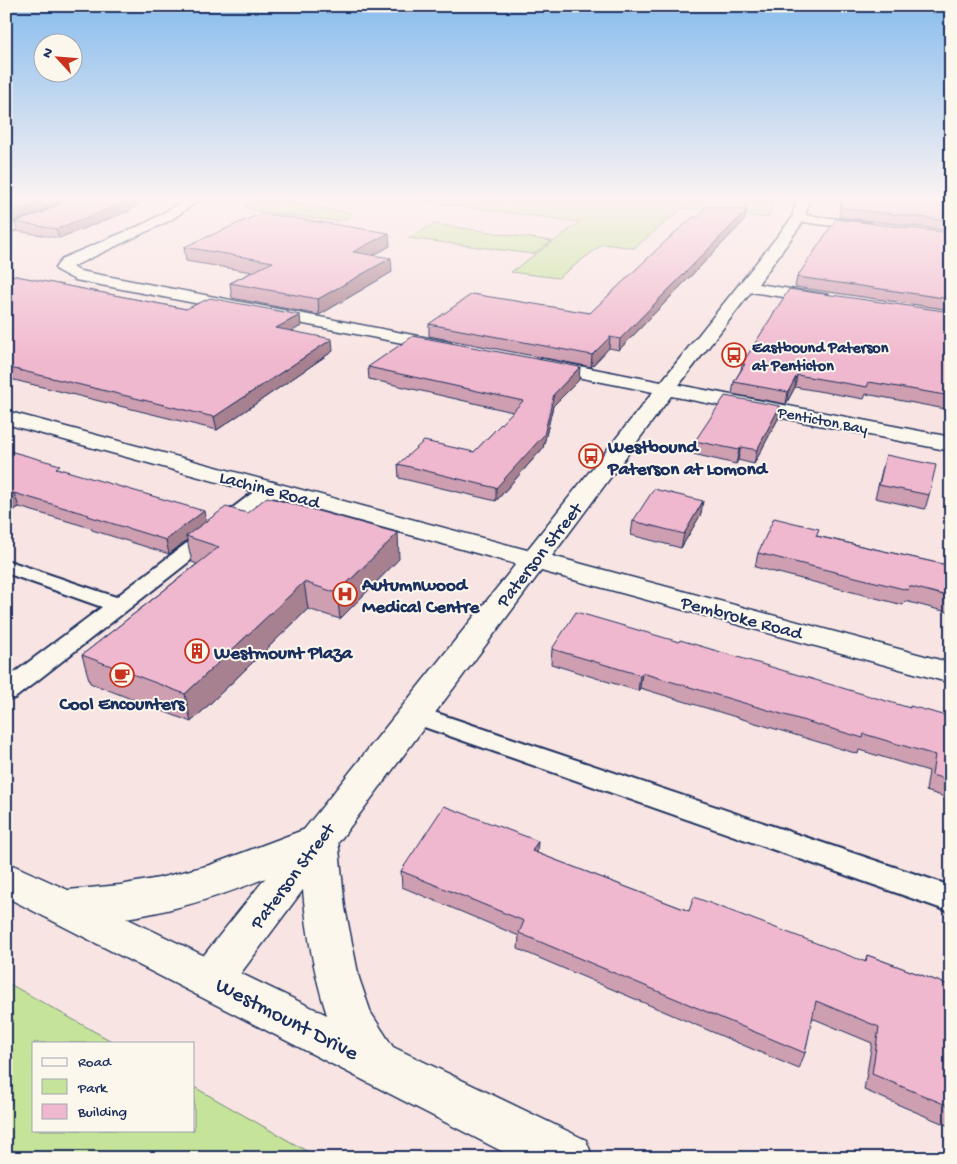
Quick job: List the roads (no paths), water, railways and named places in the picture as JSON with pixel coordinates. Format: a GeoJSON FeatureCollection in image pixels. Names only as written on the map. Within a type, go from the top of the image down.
{"type":"FeatureCollection","features":[{"type":"Feature","properties":{"kind":"street"},"geometry":{"type":"LineString","coordinates":[[88,252],[68,261],[63,268],[75,275],[463,350]]}},
{"type":"Feature","properties":{"kind":"street","name":"Paterson Street"},"geometry":{"type":"LineString","coordinates":[[211,979],[666,389],[747,287],[771,252]]}},
{"type":"Feature","properties":{"kind":"street"},"geometry":{"type":"LineString","coordinates":[[747,287],[835,300]]}},
{"type":"Feature","properties":{"kind":"street","name":"Penticton Bay"},"geometry":{"type":"LineString","coordinates":[[529,362],[951,444]]}},
{"type":"Feature","properties":{"kind":"street","name":"Lachine Road"},"geometry":{"type":"LineString","coordinates":[[6,417],[534,560]]}},
{"type":"Feature","properties":{"kind":"street","name":"Pembroke Road"},"geometry":{"type":"LineString","coordinates":[[534,560],[951,673]]}},
{"type":"Feature","properties":{"kind":"street"},"geometry":{"type":"LineString","coordinates":[[66,907],[111,903],[172,892],[266,863],[319,839],[326,924],[339,981],[352,1023],[376,1061]]}},
{"type":"Feature","properties":{"kind":"street","name":"Westmount Drive"},"geometry":{"type":"LineString","coordinates":[[6,878],[568,1158]]}},
{"type":"Feature","properties":{"kind":"lane"},"geometry":{"type":"LineString","coordinates":[[6,692],[270,488]]}},
{"type":"Feature","properties":{"kind":"lane"},"geometry":{"type":"LineString","coordinates":[[6,566],[119,605]]}},
{"type":"Feature","properties":{"kind":"lane"},"geometry":{"type":"LineString","coordinates":[[416,715],[951,899]]}},
{"type":"Feature","properties":{"kind":"place","name":"Eastbound Paterson at Penticton"},"geometry":{"type":"Point","coordinates":[734,355]}},
{"type":"Feature","properties":{"kind":"place","name":"Westbound Paterson at Lomond"},"geometry":{"type":"Point","coordinates":[591,456]}},
{"type":"Feature","properties":{"kind":"place","name":"Autumnwood Medical Centre"},"geometry":{"type":"Point","coordinates":[345,594]}},
{"type":"Feature","properties":{"kind":"place","name":"Westmount Plaza"},"geometry":{"type":"Point","coordinates":[197,651]}},
{"type":"Feature","properties":{"kind":"place","name":"Cool Encounters"},"geometry":{"type":"Point","coordinates":[122,675]}}]}
